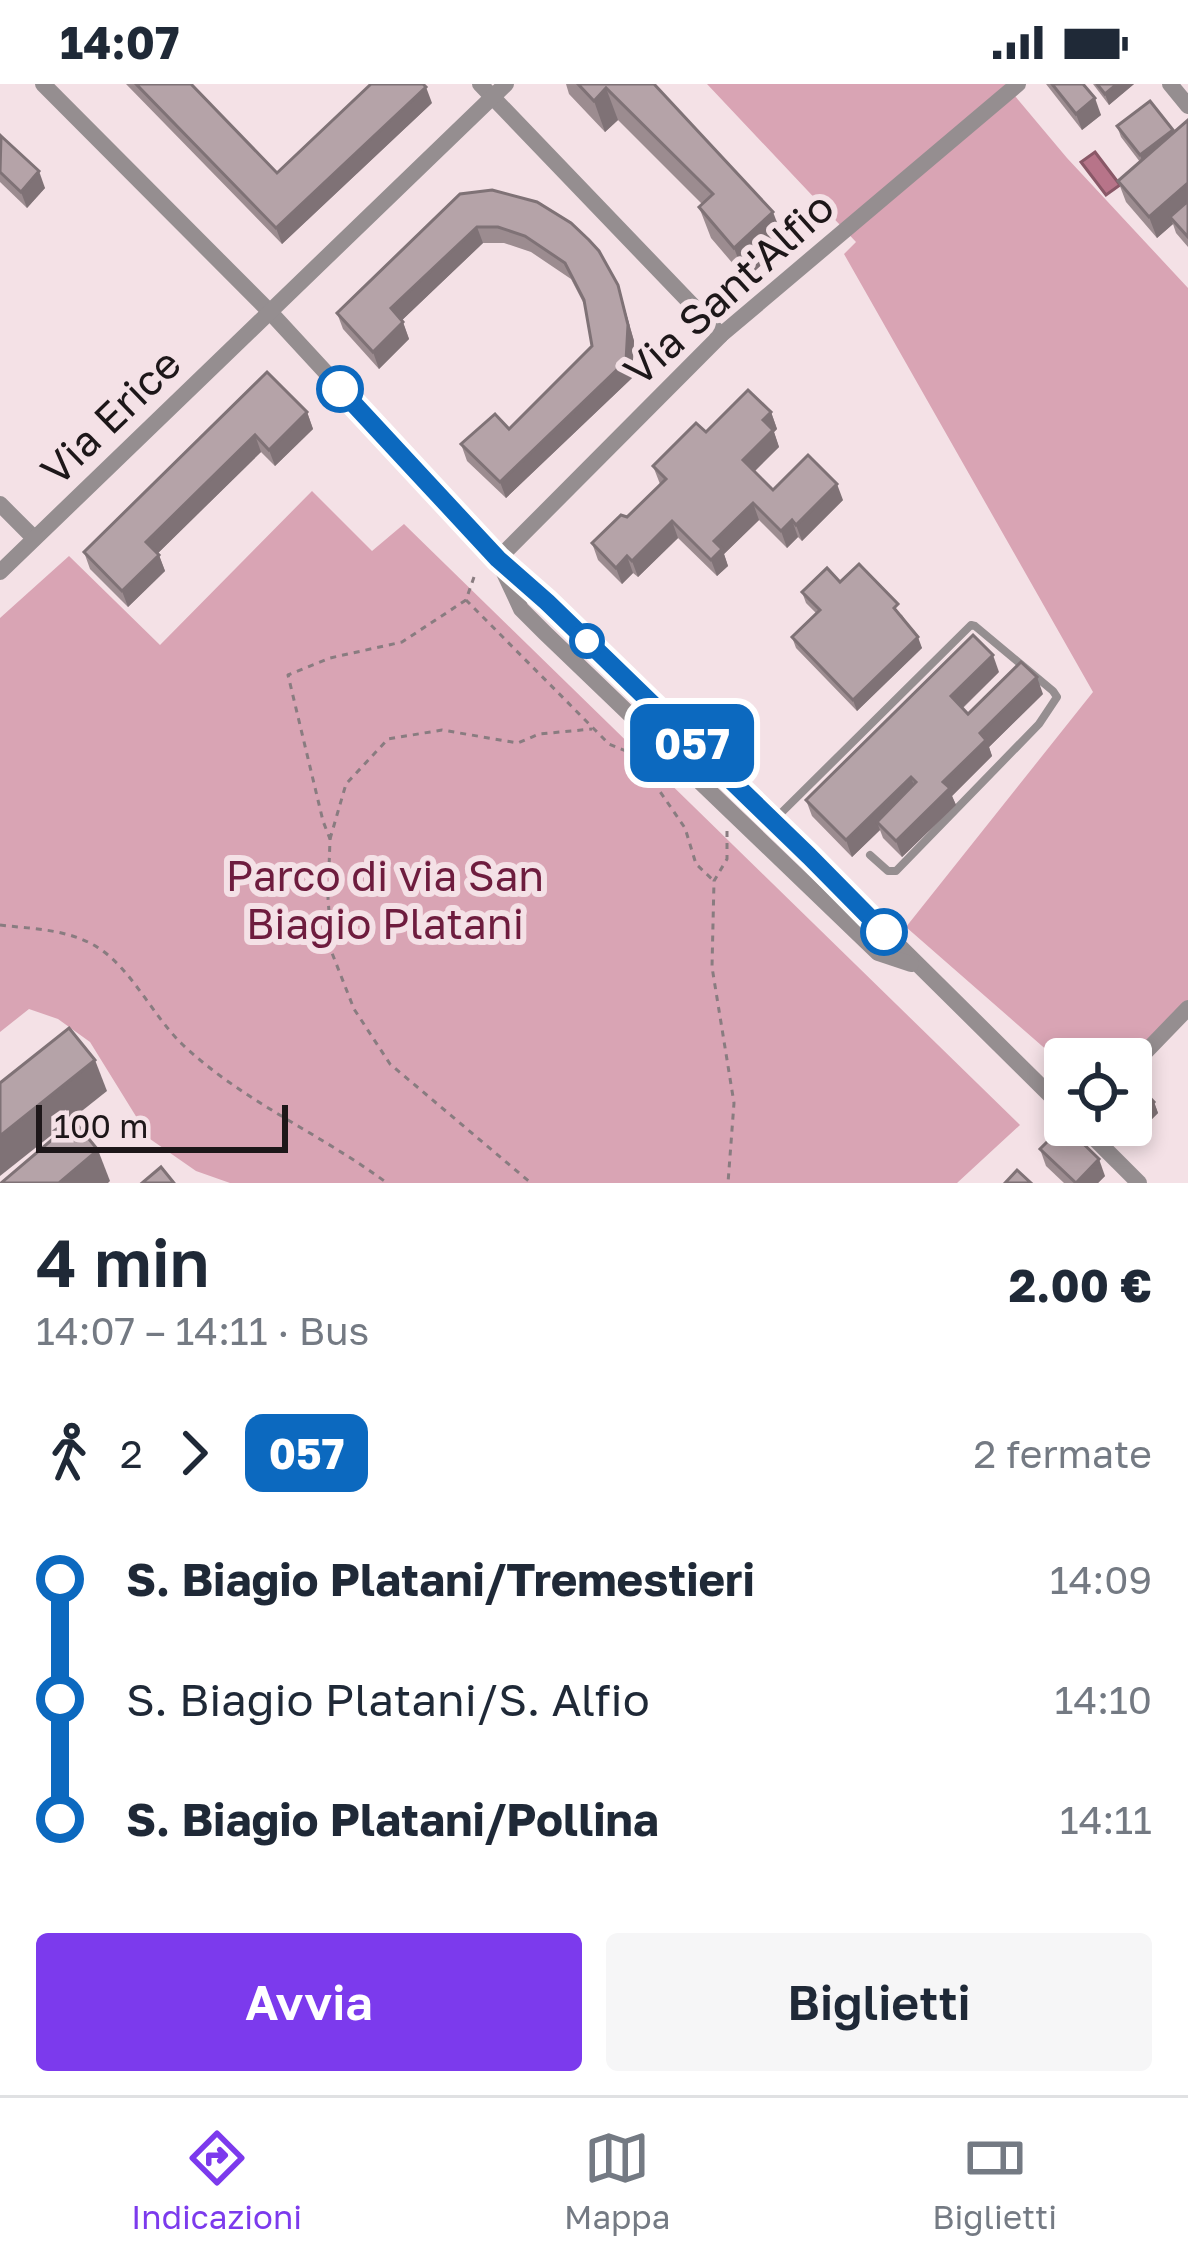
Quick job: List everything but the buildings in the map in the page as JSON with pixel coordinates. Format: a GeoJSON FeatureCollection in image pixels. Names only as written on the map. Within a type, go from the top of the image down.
{"type":"FeatureCollection","features":[{"type":"Feature","properties":{"kind":"street"},"geometry":{"type":"LineString","coordinates":[[43,84],[270,312],[498,559],[773,821],[1044,1090]]}},
{"type":"Feature","properties":{"kind":"street","name":"Via Sant'Alfio"},"geometry":{"type":"LineString","coordinates":[[498,559],[721,334],[1018,84]]}},
{"type":"Feature","properties":{"kind":"street"},"geometry":{"type":"LineString","coordinates":[[1169,84],[1188,106]]}},
{"type":"Feature","properties":{"kind":"street"},"geometry":{"type":"LineString","coordinates":[[492,88],[721,334]]}},
{"type":"Feature","properties":{"kind":"street","name":"Via Erice"},"geometry":{"type":"LineString","coordinates":[[0,572],[270,312],[492,88]]}},
{"type":"Feature","properties":{"kind":"street"},"geometry":{"type":"LineString","coordinates":[[0,504],[34,538]]}},
{"type":"Feature","properties":{"kind":"street"},"geometry":{"type":"LineString","coordinates":[[498,559],[521,609],[532,620],[878,952],[918,967]]}},
{"type":"Feature","properties":{"kind":"street"},"geometry":{"type":"LineString","coordinates":[[532,620],[547,602]]}},
{"type":"Feature","properties":{"kind":"street"},"geometry":{"type":"LineString","coordinates":[[1152,1045],[1188,1008]]}},
{"type":"Feature","properties":{"kind":"street"},"geometry":{"type":"LineString","coordinates":[[1101,1146],[1134,1181]]}},
{"type":"Feature","properties":{"kind":"lane"},"geometry":{"type":"LineString","coordinates":[[773,821],[970,625],[975,626],[1057,697],[1039,724],[896,871],[888,871],[870,855]]}},
{"type":"Feature","properties":{"kind":"path"},"geometry":{"type":"LineString","coordinates":[[330,839],[289,675],[330,658],[403,642],[466,600],[474,577]]}},
{"type":"Feature","properties":{"kind":"path"},"geometry":{"type":"LineString","coordinates":[[466,600],[608,744],[631,753],[685,828],[696,864],[714,881]]}},
{"type":"Feature","properties":{"kind":"path"},"geometry":{"type":"LineString","coordinates":[[531,1183],[390,1064],[354,1009],[332,952],[330,839],[346,784],[388,739],[442,730],[518,743],[539,734],[594,729]]}},
{"type":"Feature","properties":{"kind":"path"},"geometry":{"type":"LineString","coordinates":[[728,808],[727,859],[714,881],[712,968],[734,1103],[728,1183]]}},
{"type":"Feature","properties":{"kind":"path"},"geometry":{"type":"LineString","coordinates":[[0,925],[58,931],[97,947],[117,964],[181,1043],[387,1183]]}},
{"type":"Feature","properties":{"kind":"green space"},"geometry":{"type":"Polygon","coordinates":[[[707,84],[1005,84],[1188,288],[1188,1008],[1152,1040],[1044,1038],[1044,1048],[906,927],[1093,692],[844,254],[856,242],[707,84]]]}},
{"type":"Feature","properties":{"kind":"green space","name":"Parco di via San Biagio Platani"},"geometry":{"type":"Polygon","coordinates":[[[312,491],[372,551],[404,524],[1020,1125],[957,1183],[230,1183],[196,1171],[150,1139],[90,1042],[58,1019],[29,1009],[0,1032],[0,618],[69,556],[160,645],[312,491]]]}},
{"type":"Feature","properties":{"kind":"shaded area"},"geometry":{"type":"Polygon","coordinates":[[[1095,152],[1120,185],[1106,195],[1081,162],[1095,152]]]}},
{"type":"Feature","properties":{"kind":"bus line","name":"057"},"geometry":{"type":"LineString","coordinates":[[340,389],[498,559],[884,932]]}}]}
